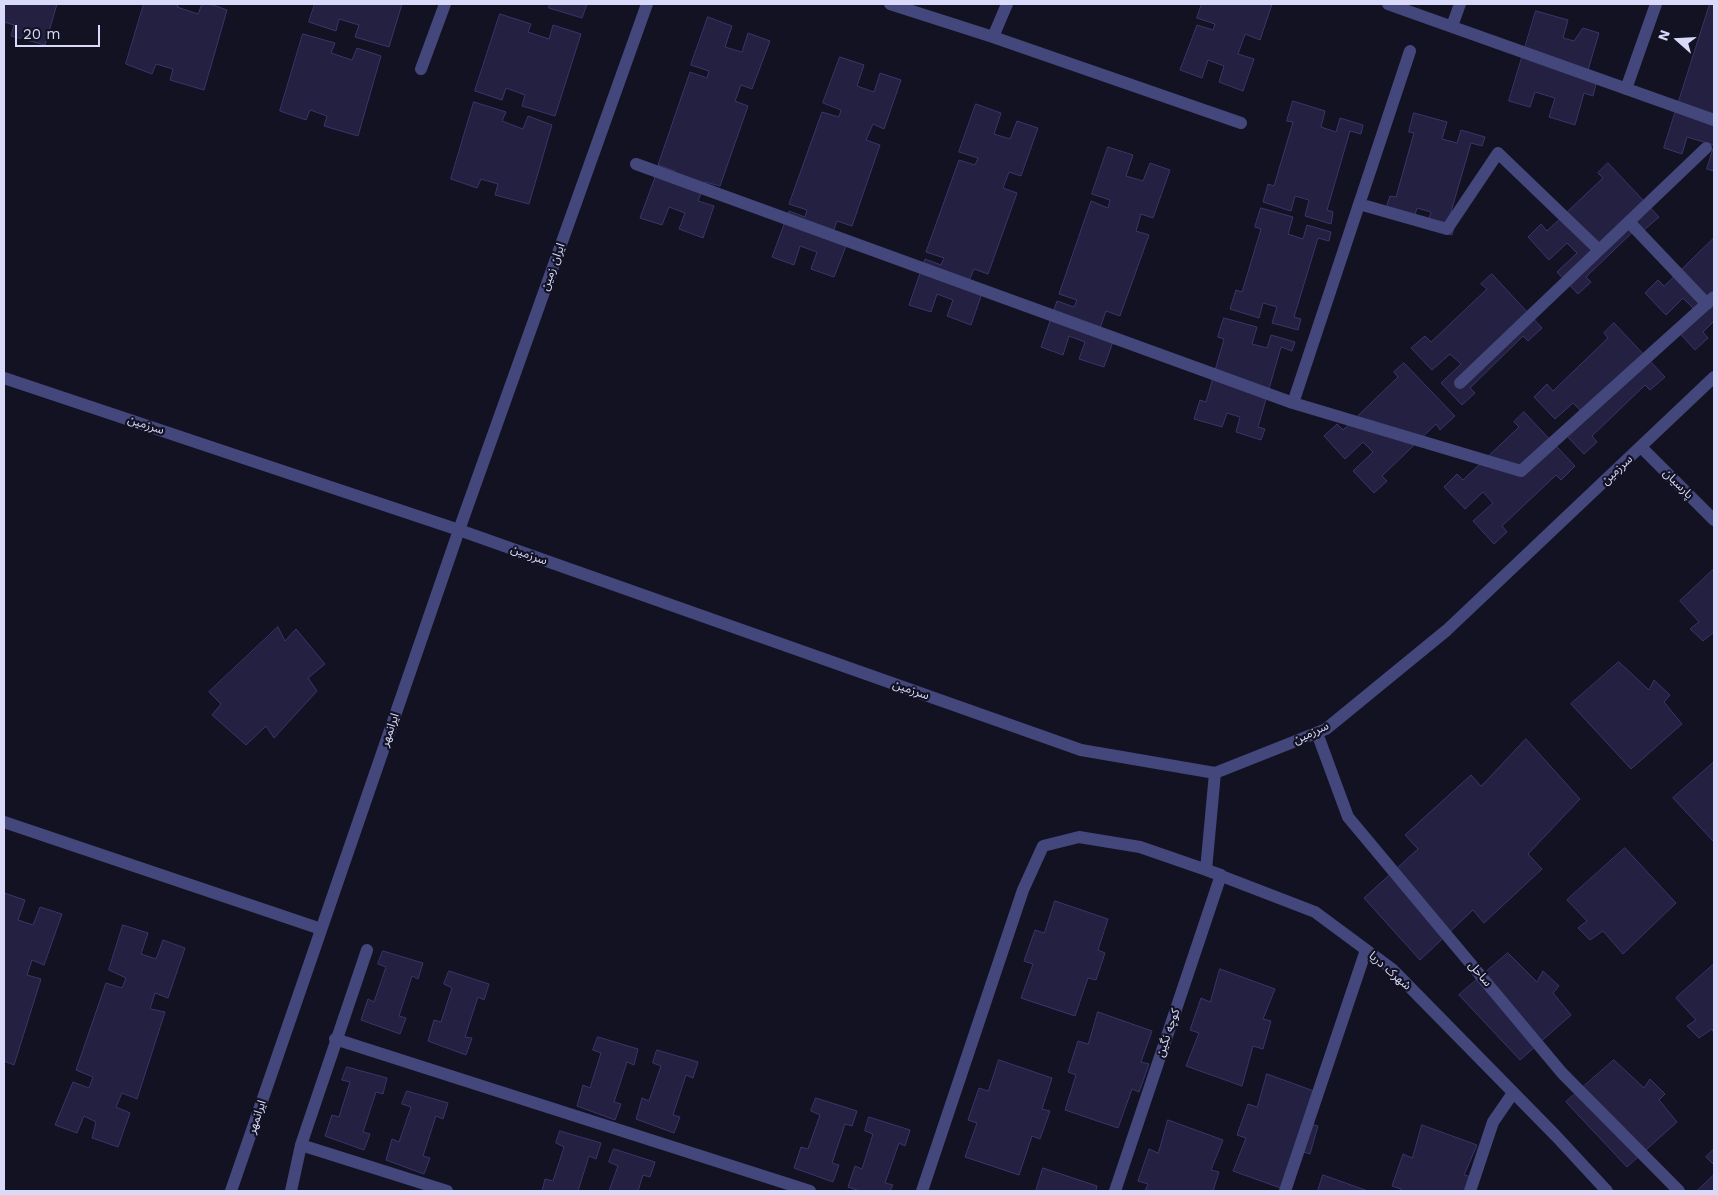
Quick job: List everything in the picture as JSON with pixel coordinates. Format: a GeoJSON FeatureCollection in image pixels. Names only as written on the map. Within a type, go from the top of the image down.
{"type":"FeatureCollection","features":[{"type":"Feature","properties":{"kind":"street"},"geometry":{"type":"LineString","coordinates":[[421,69],[445,4]]}},
{"type":"Feature","properties":{"kind":"street","name":"ایران زمین"},"geometry":{"type":"LineString","coordinates":[[459,530],[646,4]]}},
{"type":"Feature","properties":{"kind":"street"},"geometry":{"type":"LineString","coordinates":[[890,4],[993,37],[1241,123]]}},
{"type":"Feature","properties":{"kind":"street"},"geometry":{"type":"LineString","coordinates":[[993,37],[1007,4]]}},
{"type":"Feature","properties":{"kind":"street"},"geometry":{"type":"LineString","coordinates":[[1388,4],[1714,120]]}},
{"type":"Feature","properties":{"kind":"street"},"geometry":{"type":"LineString","coordinates":[[1452,26],[1460,4]]}},
{"type":"Feature","properties":{"kind":"street"},"geometry":{"type":"LineString","coordinates":[[1626,89],[1656,4]]}},
{"type":"Feature","properties":{"kind":"street"},"geometry":{"type":"LineString","coordinates":[[1293,403],[1410,51]]}},
{"type":"Feature","properties":{"kind":"street"},"geometry":{"type":"LineString","coordinates":[[1460,383],[1706,148]]}},
{"type":"Feature","properties":{"kind":"street"},"geometry":{"type":"LineString","coordinates":[[1359,204],[1447,228],[1498,153],[1599,250]]}},
{"type":"Feature","properties":{"kind":"street"},"geometry":{"type":"LineString","coordinates":[[636,164],[1293,403],[1521,471],[1711,301],[1629,222]]}},
{"type":"Feature","properties":{"kind":"street","name":"سرزمین"},"geometry":{"type":"LineString","coordinates":[[4,378],[459,530],[1081,750],[1215,773],[1326,729],[1447,630],[1714,377]]}},
{"type":"Feature","properties":{"kind":"street","name":"پارسیان"},"geometry":{"type":"LineString","coordinates":[[1641,447],[1714,520]]}},
{"type":"Feature","properties":{"kind":"street","name":"ایرانمهر"},"geometry":{"type":"LineString","coordinates":[[231,1191],[459,530]]}},
{"type":"Feature","properties":{"kind":"street","name":"ساحل"},"geometry":{"type":"LineString","coordinates":[[1316,733],[1348,818],[1562,1072],[1679,1191]]}},
{"type":"Feature","properties":{"kind":"street","name":"شهرک دریا"},"geometry":{"type":"LineString","coordinates":[[1215,773],[1206,870],[1315,912],[1392,969],[1607,1191]]}},
{"type":"Feature","properties":{"kind":"street"},"geometry":{"type":"LineString","coordinates":[[4,822],[321,930]]}},
{"type":"Feature","properties":{"kind":"street"},"geometry":{"type":"LineString","coordinates":[[922,1191],[1023,890],[1044,846],[1079,836],[1140,847],[1221,875]]}},
{"type":"Feature","properties":{"kind":"street","name":"کوچه نگین"},"geometry":{"type":"LineString","coordinates":[[1115,1191],[1221,875]]}},
{"type":"Feature","properties":{"kind":"street"},"geometry":{"type":"LineString","coordinates":[[291,1191],[301,1145],[367,950]]}},
{"type":"Feature","properties":{"kind":"street"},"geometry":{"type":"LineString","coordinates":[[1285,1191],[1366,950]]}},
{"type":"Feature","properties":{"kind":"street"},"geometry":{"type":"LineString","coordinates":[[335,1040],[810,1191]]}},
{"type":"Feature","properties":{"kind":"street"},"geometry":{"type":"LineString","coordinates":[[1470,1191],[1493,1122],[1513,1093]]}},
{"type":"Feature","properties":{"kind":"street"},"geometry":{"type":"LineString","coordinates":[[301,1145],[447,1191]]}},
{"type":"Feature","properties":{"kind":"building"},"geometry":{"type":"Polygon","coordinates":[[[4,4],[57,4],[45,45],[11,36],[14,25],[4,22],[4,4]]]}},
{"type":"Feature","properties":{"kind":"building"},"geometry":{"type":"Polygon","coordinates":[[[144,4],[178,4],[177,7],[198,14],[202,4],[210,4],[227,10],[204,90],[170,80],[173,69],[156,64],[152,74],[126,64],[144,4]]]}},
{"type":"Feature","properties":{"kind":"building"},"geometry":{"type":"Polygon","coordinates":[[[315,4],[402,4],[389,47],[355,37],[359,25],[339,19],[336,31],[309,22],[315,4]]]}},
{"type":"Feature","properties":{"kind":"building"},"geometry":{"type":"Polygon","coordinates":[[[550,4],[587,4],[582,18],[549,8],[550,4]]]}},
{"type":"Feature","properties":{"kind":"building"},"geometry":{"type":"Polygon","coordinates":[[[1202,4],[1272,4],[1260,40],[1245,34],[1238,54],[1254,59],[1243,91],[1219,82],[1224,66],[1208,60],[1202,78],[1180,70],[1197,25],[1213,30],[1215,24],[1197,18],[1202,4]]]}},
{"type":"Feature","properties":{"kind":"building"},"geometry":{"type":"Polygon","coordinates":[[[1710,4],[1714,4],[1714,145],[1687,137],[1682,154],[1664,148],[1710,4]]]}},
{"type":"Feature","properties":{"kind":"building"},"geometry":{"type":"Polygon","coordinates":[[[1536,11],[1568,20],[1563,38],[1574,41],[1583,28],[1599,33],[1586,77],[1597,80],[1593,96],[1584,93],[1575,125],[1549,117],[1555,98],[1535,92],[1530,107],[1509,101],[1536,11]]]}},
{"type":"Feature","properties":{"kind":"building"},"geometry":{"type":"Polygon","coordinates":[[[500,14],[531,24],[528,32],[549,39],[553,25],[581,34],[555,116],[522,106],[525,95],[506,88],[502,100],[475,91],[500,14]]]}},
{"type":"Feature","properties":{"kind":"building"},"geometry":{"type":"Polygon","coordinates":[[[708,17],[732,26],[725,47],[742,52],[748,33],[770,41],[752,89],[741,85],[735,101],[748,106],[720,186],[705,182],[698,201],[714,206],[703,238],[679,229],[685,213],[669,207],[662,225],[640,218],[657,172],[673,178],[675,171],[658,165],[690,72],[707,78],[709,71],[691,65],[708,17]]]}},
{"type":"Feature","properties":{"kind":"building"},"geometry":{"type":"Polygon","coordinates":[[[303,34],[335,43],[331,53],[352,60],[357,48],[381,56],[358,136],[324,126],[327,116],[310,110],[306,120],[280,111],[303,34]]]}},
{"type":"Feature","properties":{"kind":"building"},"geometry":{"type":"Polygon","coordinates":[[[840,57],[864,65],[857,86],[874,92],[880,73],[901,80],[884,129],[873,124],[866,140],[880,145],[852,226],[837,221],[830,240],[846,246],[834,277],[811,269],[817,252],[800,246],[794,265],[772,257],[789,211],[805,217],[807,210],[789,204],[822,112],[839,117],[841,110],[823,103],[840,57]]]}},
{"type":"Feature","properties":{"kind":"building"},"geometry":{"type":"Polygon","coordinates":[[[1293,101],[1325,111],[1321,127],[1336,132],[1340,118],[1363,125],[1361,134],[1350,131],[1327,210],[1333,212],[1331,224],[1305,216],[1309,200],[1295,196],[1291,211],[1263,202],[1268,184],[1274,186],[1293,122],[1287,121],[1293,101]]]}},
{"type":"Feature","properties":{"kind":"building"},"geometry":{"type":"Polygon","coordinates":[[[474,102],[506,112],[502,121],[523,129],[528,116],[552,125],[529,204],[495,195],[498,184],[481,179],[477,188],[451,179],[474,102]]]}},
{"type":"Feature","properties":{"kind":"building"},"geometry":{"type":"Polygon","coordinates":[[[976,104],[1001,113],[994,134],[1010,139],[1017,121],[1038,128],[1021,176],[1009,172],[1003,188],[1017,193],[988,274],[974,269],[966,288],[982,293],[971,325],[947,316],[953,300],[937,294],[931,312],[909,305],[925,259],[941,265],[944,258],[926,252],[959,160],[975,165],[978,158],[959,152],[976,104]]]}},
{"type":"Feature","properties":{"kind":"building"},"geometry":{"type":"Polygon","coordinates":[[[1414,113],[1447,122],[1442,139],[1457,143],[1461,130],[1485,137],[1482,146],[1471,143],[1448,222],[1455,224],[1452,235],[1426,228],[1431,212],[1417,208],[1413,222],[1384,214],[1390,196],[1396,197],[1414,133],[1409,132],[1414,113]]]}},
{"type":"Feature","properties":{"kind":"building"},"geometry":{"type":"Polygon","coordinates":[[[1714,146],[1714,171],[1707,169],[1714,146]]]}},
{"type":"Feature","properties":{"kind":"building"},"geometry":{"type":"Polygon","coordinates":[[[1108,147],[1133,155],[1126,176],[1143,181],[1150,163],[1170,170],[1153,218],[1141,214],[1136,231],[1149,235],[1120,316],[1106,311],[1099,331],[1115,336],[1104,367],[1079,359],[1085,342],[1069,336],[1063,355],[1041,347],[1057,301],[1074,307],[1077,300],[1059,294],[1091,201],[1108,208],[1110,200],[1092,194],[1108,147]]]}},
{"type":"Feature","properties":{"kind":"building"},"geometry":{"type":"Polygon","coordinates":[[[1608,163],[1659,217],[1644,230],[1640,225],[1586,277],[1591,282],[1578,294],[1557,272],[1577,253],[1567,243],[1549,260],[1528,237],[1541,224],[1547,231],[1603,178],[1598,173],[1608,163]]]}},
{"type":"Feature","properties":{"kind":"building"},"geometry":{"type":"Polygon","coordinates":[[[1261,208],[1293,217],[1288,234],[1303,239],[1307,225],[1331,232],[1329,241],[1318,238],[1294,317],[1301,319],[1298,330],[1272,323],[1277,307],[1263,303],[1259,318],[1230,309],[1236,290],[1242,292],[1261,229],[1255,227],[1261,208]]]}},
{"type":"Feature","properties":{"kind":"building"},"geometry":{"type":"Polygon","coordinates":[[[1714,238],[1714,321],[1703,332],[1708,338],[1695,350],[1674,327],[1694,309],[1683,298],[1666,315],[1645,293],[1658,280],[1664,286],[1714,238]]]}},
{"type":"Feature","properties":{"kind":"building"},"geometry":{"type":"Polygon","coordinates":[[[1492,274],[1542,328],[1528,341],[1523,336],[1470,388],[1475,393],[1462,405],[1441,383],[1461,364],[1450,354],[1432,370],[1411,348],[1425,336],[1431,342],[1487,289],[1481,284],[1492,274]]]}},
{"type":"Feature","properties":{"kind":"building"},"geometry":{"type":"Polygon","coordinates":[[[1224,318],[1257,327],[1252,344],[1267,348],[1271,335],[1295,342],[1292,351],[1281,347],[1258,427],[1265,429],[1261,440],[1236,432],[1240,417],[1227,413],[1222,427],[1194,419],[1200,400],[1206,402],[1224,339],[1218,337],[1224,318]]]}},
{"type":"Feature","properties":{"kind":"building"},"geometry":{"type":"Polygon","coordinates":[[[1614,323],[1665,377],[1650,390],[1645,385],[1592,436],[1597,442],[1584,454],[1563,432],[1583,413],[1573,403],[1555,419],[1534,397],[1547,384],[1553,391],[1608,338],[1604,333],[1614,323]]]}},
{"type":"Feature","properties":{"kind":"building"},"geometry":{"type":"Polygon","coordinates":[[[1404,363],[1455,416],[1440,430],[1436,424],[1382,476],[1387,481],[1374,493],[1353,471],[1373,452],[1363,442],[1345,459],[1324,436],[1337,424],[1343,430],[1398,377],[1394,372],[1404,363]]]}},
{"type":"Feature","properties":{"kind":"building"},"geometry":{"type":"Polygon","coordinates":[[[1524,412],[1575,466],[1561,480],[1556,475],[1502,526],[1507,532],[1494,544],[1473,521],[1493,503],[1483,492],[1465,509],[1444,487],[1457,474],[1463,480],[1519,427],[1514,422],[1524,412]]]}},
{"type":"Feature","properties":{"kind":"building"},"geometry":{"type":"Polygon","coordinates":[[[1714,569],[1714,632],[1703,641],[1690,629],[1699,622],[1680,601],[1714,569]]]}},
{"type":"Feature","properties":{"kind":"building"},"geometry":{"type":"Polygon","coordinates":[[[278,627],[285,641],[296,629],[325,664],[308,678],[317,691],[274,738],[266,726],[246,745],[212,715],[221,704],[209,692],[278,627]]]}},
{"type":"Feature","properties":{"kind":"building"},"geometry":{"type":"Polygon","coordinates":[[[1619,662],[1649,690],[1654,680],[1670,695],[1664,702],[1682,724],[1631,769],[1571,704],[1619,662]]]}},
{"type":"Feature","properties":{"kind":"building"},"geometry":{"type":"Polygon","coordinates":[[[1526,739],[1580,799],[1528,854],[1542,869],[1484,923],[1473,910],[1420,960],[1364,898],[1418,849],[1405,835],[1471,775],[1481,786],[1526,739]]]}},
{"type":"Feature","properties":{"kind":"building"},"geometry":{"type":"Polygon","coordinates":[[[1714,762],[1714,842],[1673,798],[1714,762]]]}},
{"type":"Feature","properties":{"kind":"building"},"geometry":{"type":"Polygon","coordinates":[[[1625,848],[1676,903],[1623,954],[1603,931],[1590,940],[1578,928],[1587,921],[1567,900],[1625,848]]]}},
{"type":"Feature","properties":{"kind":"building"},"geometry":{"type":"Polygon","coordinates":[[[4,893],[25,900],[18,920],[33,925],[40,907],[62,914],[44,965],[32,960],[27,975],[41,979],[14,1065],[4,1061],[4,893]]]}},
{"type":"Feature","properties":{"kind":"building"},"geometry":{"type":"Polygon","coordinates":[[[1055,901],[1108,919],[1098,950],[1105,953],[1096,980],[1088,978],[1075,1016],[1021,998],[1033,964],[1024,961],[1035,930],[1044,933],[1055,901]]]}},
{"type":"Feature","properties":{"kind":"building"},"geometry":{"type":"Polygon","coordinates":[[[123,925],[148,933],[141,954],[156,959],[163,940],[185,948],[168,998],[155,993],[150,1009],[165,1012],[137,1099],[122,1093],[116,1107],[130,1113],[118,1147],[92,1138],[96,1122],[84,1116],[77,1133],[55,1125],[73,1082],[89,1088],[93,1077],[76,1070],[106,983],[122,988],[126,978],[109,970],[123,925]]]}},
{"type":"Feature","properties":{"kind":"building"},"geometry":{"type":"Polygon","coordinates":[[[383,951],[423,963],[418,979],[412,976],[399,1016],[406,1018],[400,1034],[361,1020],[368,999],[374,1002],[386,967],[378,964],[383,951]]]}},
{"type":"Feature","properties":{"kind":"building"},"geometry":{"type":"Polygon","coordinates":[[[1508,953],[1537,982],[1543,971],[1559,986],[1553,993],[1571,1015],[1520,1060],[1459,995],[1508,953]]]}},
{"type":"Feature","properties":{"kind":"building"},"geometry":{"type":"Polygon","coordinates":[[[1714,964],[1714,1033],[1712,1029],[1699,1038],[1687,1026],[1696,1020],[1676,998],[1714,964]]]}},
{"type":"Feature","properties":{"kind":"building"},"geometry":{"type":"Polygon","coordinates":[[[1220,969],[1275,989],[1263,1019],[1271,1021],[1263,1049],[1253,1046],[1242,1086],[1186,1066],[1199,1033],[1190,1030],[1201,998],[1210,1002],[1220,969]]]}},
{"type":"Feature","properties":{"kind":"building"},"geometry":{"type":"Polygon","coordinates":[[[449,971],[489,984],[484,1000],[478,997],[465,1037],[472,1038],[466,1055],[428,1041],[434,1020],[441,1022],[452,988],[444,984],[449,971]]]}},
{"type":"Feature","properties":{"kind":"building"},"geometry":{"type":"Polygon","coordinates":[[[1098,1012],[1152,1031],[1141,1062],[1149,1064],[1139,1092],[1132,1089],[1118,1128],[1065,1110],[1076,1075],[1068,1072],[1078,1041],[1088,1044],[1098,1012]]]}},
{"type":"Feature","properties":{"kind":"building"},"geometry":{"type":"Polygon","coordinates":[[[598,1037],[638,1049],[634,1065],[627,1062],[614,1102],[621,1104],[615,1120],[577,1106],[583,1085],[590,1088],[601,1053],[593,1050],[598,1037]]]}},
{"type":"Feature","properties":{"kind":"building"},"geometry":{"type":"Polygon","coordinates":[[[657,1050],[698,1062],[693,1078],[686,1075],[673,1115],[680,1117],[674,1133],[636,1119],[642,1098],[649,1101],[661,1066],[653,1063],[657,1050]]]}},
{"type":"Feature","properties":{"kind":"building"},"geometry":{"type":"Polygon","coordinates":[[[999,1060],[1052,1078],[1042,1109],[1050,1111],[1040,1139],[1032,1136],[1019,1175],[965,1157],[977,1123],[968,1120],[979,1088],[988,1091],[999,1060]]]}},
{"type":"Feature","properties":{"kind":"building"},"geometry":{"type":"Polygon","coordinates":[[[1614,1060],[1644,1088],[1650,1079],[1665,1094],[1659,1100],[1677,1122],[1627,1167],[1566,1102],[1614,1060]]]}},
{"type":"Feature","properties":{"kind":"building"},"geometry":{"type":"Polygon","coordinates":[[[347,1067],[387,1078],[383,1094],[376,1092],[363,1132],[370,1134],[364,1150],[325,1136],[332,1115],[339,1117],[350,1082],[342,1080],[347,1067]]]}},
{"type":"Feature","properties":{"kind":"building"},"geometry":{"type":"Polygon","coordinates":[[[1267,1074],[1322,1094],[1310,1124],[1318,1126],[1310,1154],[1300,1151],[1289,1191],[1233,1171],[1246,1138],[1237,1135],[1248,1104],[1257,1107],[1267,1074]]]}},
{"type":"Feature","properties":{"kind":"building"},"geometry":{"type":"Polygon","coordinates":[[[407,1091],[448,1103],[443,1119],[436,1116],[423,1156],[430,1158],[424,1174],[386,1160],[392,1139],[399,1142],[411,1107],[402,1104],[407,1091]]]}},
{"type":"Feature","properties":{"kind":"building"},"geometry":{"type":"Polygon","coordinates":[[[816,1098],[857,1111],[852,1126],[845,1124],[832,1163],[839,1165],[833,1182],[794,1168],[801,1147],[808,1149],[820,1115],[811,1111],[816,1098]]]}},
{"type":"Feature","properties":{"kind":"building"},"geometry":{"type":"Polygon","coordinates":[[[869,1117],[910,1130],[905,1146],[899,1143],[885,1183],[893,1185],[890,1191],[860,1191],[848,1187],[855,1166],[862,1169],[873,1134],[865,1131],[869,1117]]]}},
{"type":"Feature","properties":{"kind":"building"},"geometry":{"type":"Polygon","coordinates":[[[1168,1120],[1223,1140],[1211,1170],[1219,1172],[1213,1191],[1145,1191],[1148,1184],[1138,1181],[1149,1149],[1158,1153],[1168,1120]]]}},
{"type":"Feature","properties":{"kind":"building"},"geometry":{"type":"Polygon","coordinates":[[[1422,1125],[1477,1145],[1464,1175],[1472,1177],[1468,1191],[1400,1191],[1401,1189],[1392,1186],[1403,1154],[1412,1158],[1422,1125]]]}},
{"type":"Feature","properties":{"kind":"building"},"geometry":{"type":"Polygon","coordinates":[[[560,1131],[601,1143],[596,1159],[589,1156],[578,1191],[542,1191],[545,1179],[553,1181],[564,1147],[556,1143],[560,1131]]]}},
{"type":"Feature","properties":{"kind":"building"},"geometry":{"type":"Polygon","coordinates":[[[614,1149],[655,1162],[650,1177],[643,1175],[638,1191],[609,1191],[618,1166],[609,1162],[614,1149]]]}},
{"type":"Feature","properties":{"kind":"building"},"geometry":{"type":"Polygon","coordinates":[[[1714,1149],[1714,1165],[1706,1157],[1714,1149]]]}},
{"type":"Feature","properties":{"kind":"building"},"geometry":{"type":"Polygon","coordinates":[[[1043,1168],[1097,1186],[1096,1191],[1036,1191],[1043,1168]]]}},
{"type":"Feature","properties":{"kind":"building"},"geometry":{"type":"Polygon","coordinates":[[[1323,1175],[1368,1191],[1318,1191],[1323,1175]]]}},
{"type":"Feature","properties":{"kind":"building"},"geometry":{"type":"Polygon","coordinates":[[[1714,1175],[1714,1191],[1697,1191],[1714,1175]]]}}]}
